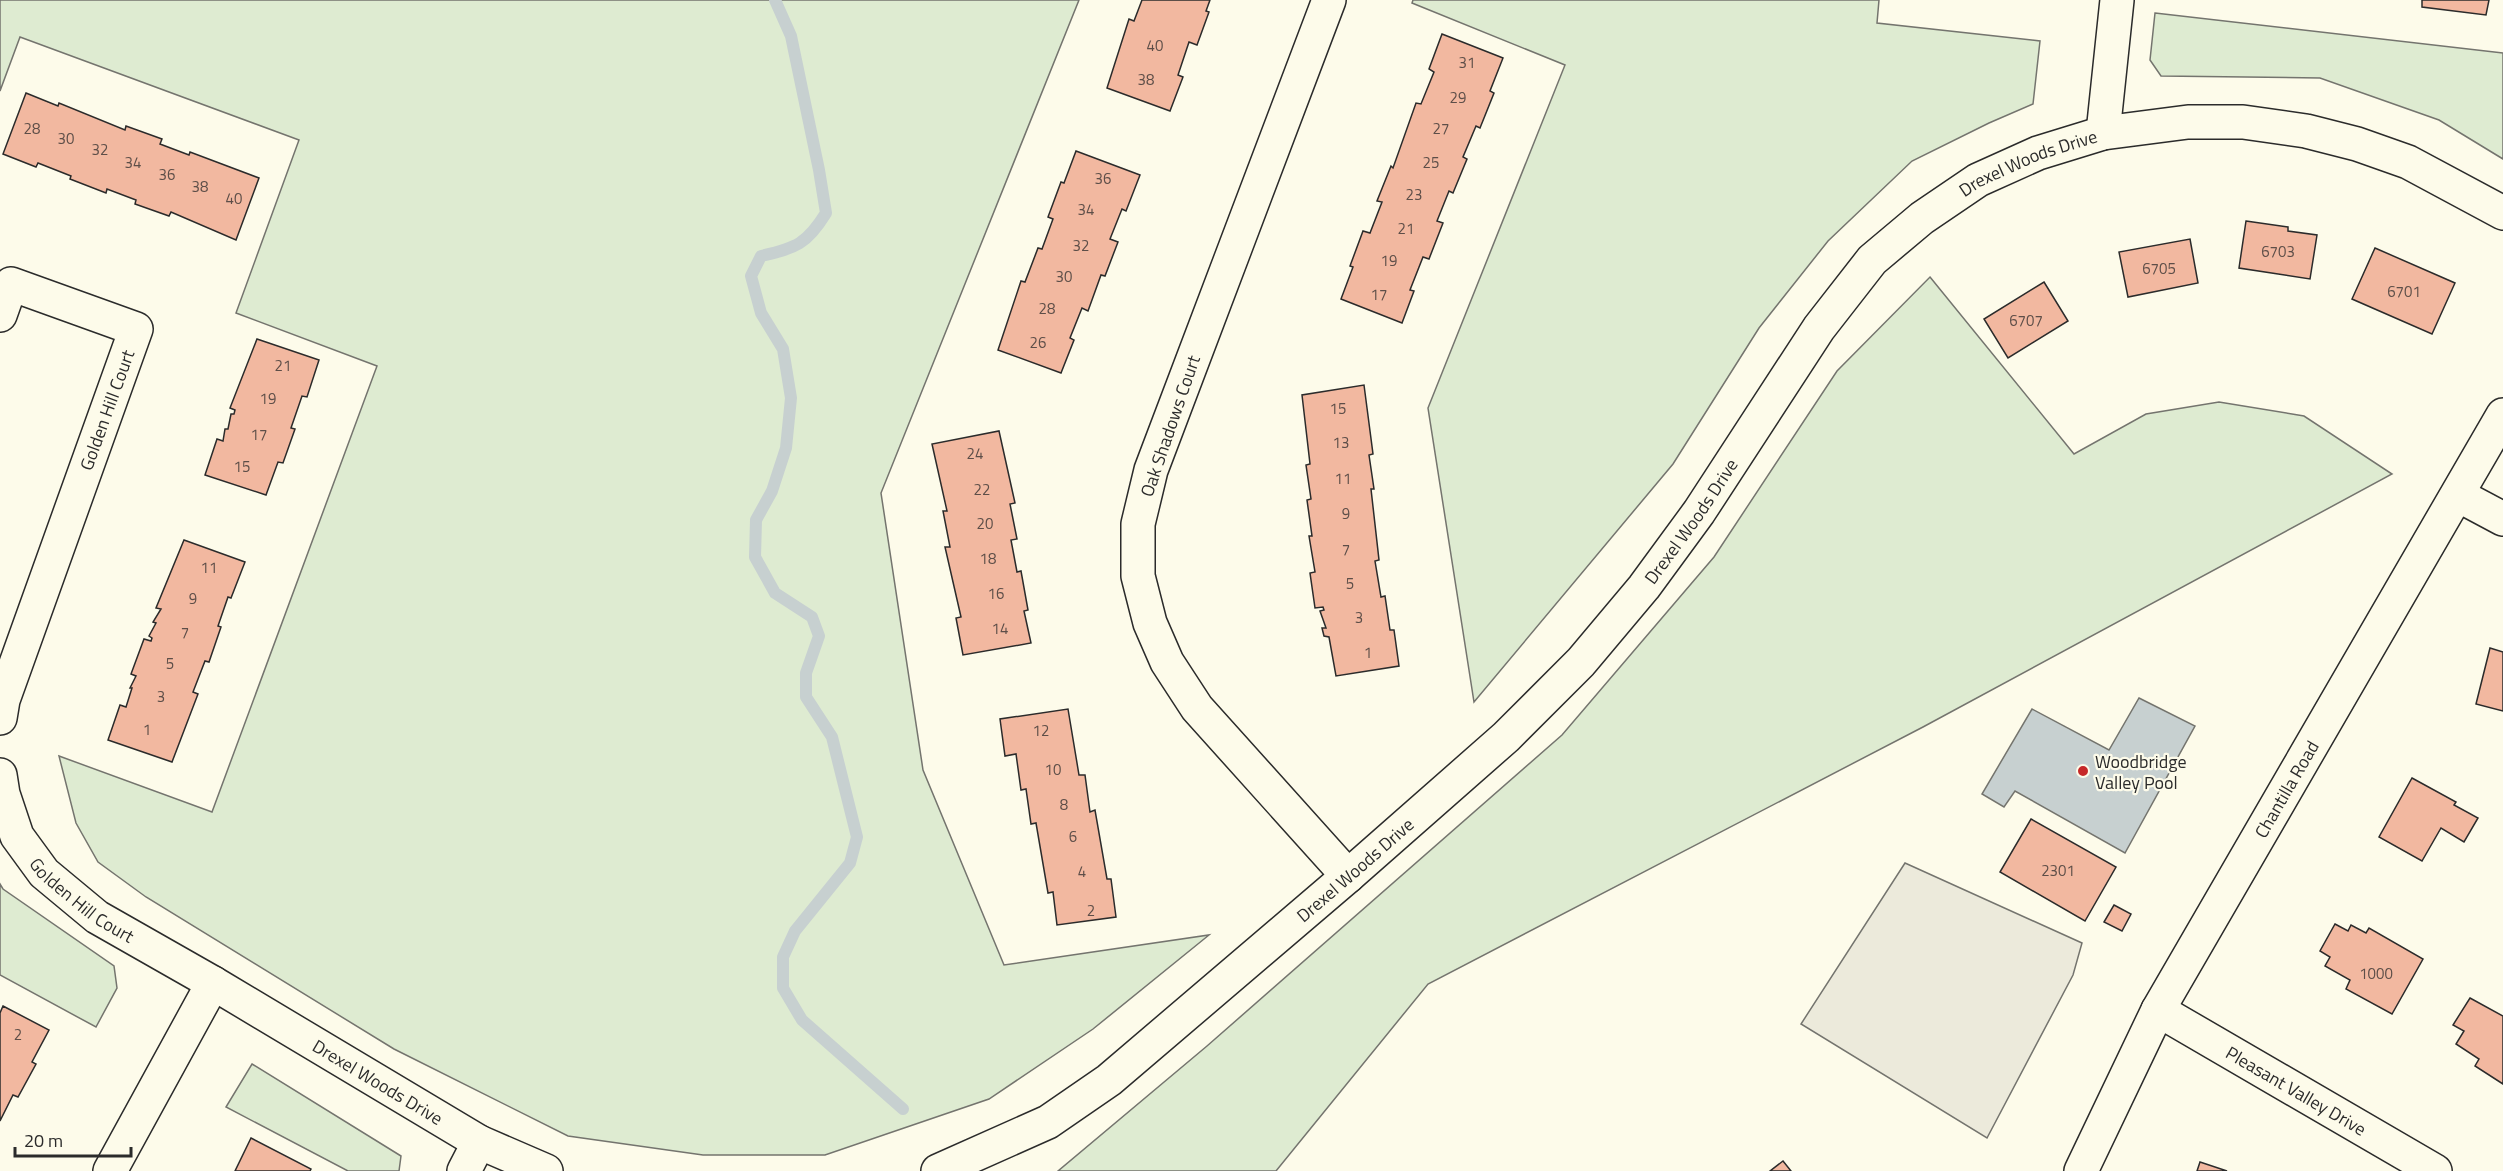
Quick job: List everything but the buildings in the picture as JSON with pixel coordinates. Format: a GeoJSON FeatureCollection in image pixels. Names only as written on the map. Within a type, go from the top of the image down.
{"type":"FeatureCollection","features":[{"type":"Feature","properties":{"kind":"street","name":"Oak Shadows Court"},"geometry":{"type":"LineString","coordinates":[[1329,0],[1151,470],[1138,524],[1138,576],[1150,623],[1167,662],[1197,708],[1348,876]]}},
{"type":"Feature","properties":{"kind":"street"},"geometry":{"type":"LineString","coordinates":[[2103,133],[2117,0]]}},
{"type":"Feature","properties":{"kind":"street","name":"Drexel Woods Drive"},"geometry":{"type":"LineString","coordinates":[[938,1171],[1048,1122],[1109,1080],[1348,876],[1506,737],[1588,653],[1644,587],[1699,513],[1819,328],[1872,260],[1922,218],[1978,180],[2038,153],[2103,133],[2188,122],[2243,122],[2306,131],[2357,144],[2408,162],[2503,213]]}},
{"type":"Feature","properties":{"kind":"street","name":"Golden Hill Court"},"geometry":{"type":"LineString","coordinates":[[0,315],[11,284],[136,329],[11,642],[0,718]]}},
{"type":"Feature","properties":{"kind":"street","name":"Chantilla Road"},"geometry":{"type":"LineString","coordinates":[[2081,1171],[2158,1010],[2503,415]]}},
{"type":"Feature","properties":{"kind":"street"},"geometry":{"type":"LineString","coordinates":[[2458,495],[2503,519]]}},
{"type":"Feature","properties":{"kind":"street","name":"Golden Hill Court"},"geometry":{"type":"LineString","coordinates":[[0,775],[3,794],[17,836],[44,873],[97,917],[213,983]]}},
{"type":"Feature","properties":{"kind":"street","name":"Drexel Woods Drive"},"geometry":{"type":"LineString","coordinates":[[213,983],[479,1142],[546,1171]]}},
{"type":"Feature","properties":{"kind":"street"},"geometry":{"type":"LineString","coordinates":[[111,1171],[213,983]]}},
{"type":"Feature","properties":{"kind":"street","name":"Pleasant Valley Drive"},"geometry":{"type":"LineString","coordinates":[[2158,1010],[2435,1171]]}},
{"type":"Feature","properties":{"kind":"street"},"geometry":{"type":"LineString","coordinates":[[464,1171],[479,1142]]}},
{"type":"Feature","properties":{"kind":"green space"},"geometry":{"type":"Polygon","coordinates":[[[0,0],[1079,0],[881,493],[923,770],[1004,965],[1209,935],[1093,1029],[989,1099],[825,1155],[703,1155],[568,1136],[394,1049],[146,897],[98,862],[76,823],[59,756],[212,812],[377,366],[236,313],[299,140],[20,37],[0,91],[0,0]]]}},
{"type":"Feature","properties":{"kind":"green space"},"geometry":{"type":"Polygon","coordinates":[[[1413,0],[1879,0],[1877,23],[2040,41],[2033,104],[1912,161],[1828,241],[1759,328],[1673,464],[1474,702],[1428,408],[1565,65],[1412,3],[1413,0]]]}},
{"type":"Feature","properties":{"kind":"green space"},"geometry":{"type":"Polygon","coordinates":[[[2155,13],[2503,53],[2503,159],[2439,120],[2320,78],[2161,76],[2150,60],[2155,13]]]}},
{"type":"Feature","properties":{"kind":"green space"},"geometry":{"type":"Polygon","coordinates":[[[1930,277],[2074,454],[2146,414],[2219,402],[2304,416],[2392,474],[1923,727],[1428,984],[1276,1171],[1058,1171],[1207,1046],[1562,735],[1714,557],[1837,371],[1930,277]]]}},
{"type":"Feature","properties":{"kind":"green space"},"geometry":{"type":"Polygon","coordinates":[[[0,884],[3,889],[114,966],[117,988],[96,1027],[0,975],[0,884]]]}},
{"type":"Feature","properties":{"kind":"green space"},"geometry":{"type":"Polygon","coordinates":[[[252,1064],[401,1156],[399,1171],[348,1171],[226,1107],[252,1064]]]}},
{"type":"Feature","properties":{"kind":"shaded area","name":"Woodbridge Valley Pool"},"geometry":{"type":"Polygon","coordinates":[[[2139,698],[2195,726],[2125,853],[2015,791],[2004,807],[1982,794],[2032,709],[2109,750],[2139,698]]]}},
{"type":"Feature","properties":{"kind":"shaded area"},"geometry":{"type":"Polygon","coordinates":[[[1905,863],[2082,943],[2073,975],[1987,1138],[1801,1024],[1905,863]]]}},
{"type":"Feature","properties":{"kind":"waterway"},"geometry":{"type":"LineString","coordinates":[[775,0],[791,36],[826,213],[813,232],[800,243],[761,256],[751,276],[761,313],[783,349],[791,398],[786,448],[772,491],[756,520],[755,557],[775,593],[812,617],[819,636],[806,673],[806,697],[832,737],[857,837],[850,863],[795,931],[783,957],[783,988],[802,1020],[903,1109]]}},
{"type":"Feature","properties":{"kind":"place","name":"Woodbridge Valley Pool"},"geometry":{"type":"Point","coordinates":[2083,771]}}]}
